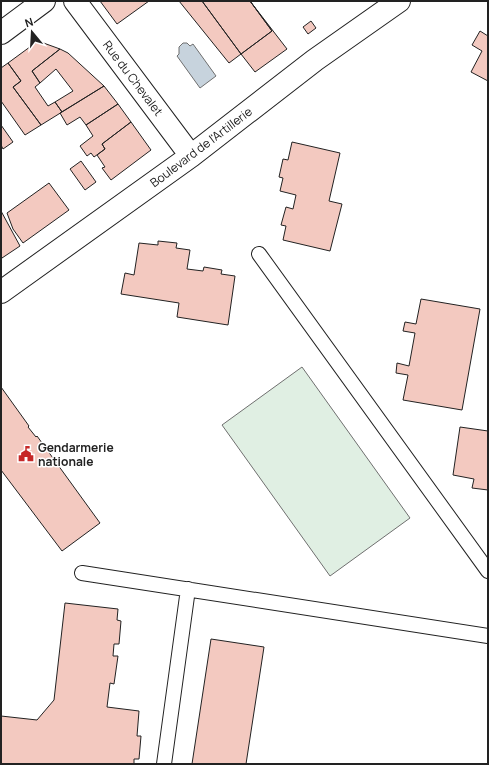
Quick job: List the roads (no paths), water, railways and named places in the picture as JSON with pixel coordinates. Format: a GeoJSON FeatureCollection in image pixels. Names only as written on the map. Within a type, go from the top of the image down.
{"type":"FeatureCollection","features":[{"type":"Feature","properties":{"kind":"street"},"geometry":{"type":"LineString","coordinates":[[1,33],[44,1]]}},
{"type":"Feature","properties":{"kind":"street","name":"Rue du Chevalet"},"geometry":{"type":"LineString","coordinates":[[75,1],[191,156]]}},
{"type":"Feature","properties":{"kind":"street","name":"Boulevard de l'Artillerie"},"geometry":{"type":"LineString","coordinates":[[1,292],[191,156],[315,60],[399,1]]}},
{"type":"Feature","properties":{"kind":"lane"},"geometry":{"type":"LineString","coordinates":[[259,254],[488,571]]}},
{"type":"Feature","properties":{"kind":"lane"},"geometry":{"type":"LineString","coordinates":[[82,573],[488,636]]}},
{"type":"Feature","properties":{"kind":"lane"},"geometry":{"type":"LineString","coordinates":[[164,764],[188,589]]}},
{"type":"Feature","properties":{"kind":"place","name":"Gendarmerie nationale"},"geometry":{"type":"Point","coordinates":[26,454]}}]}
